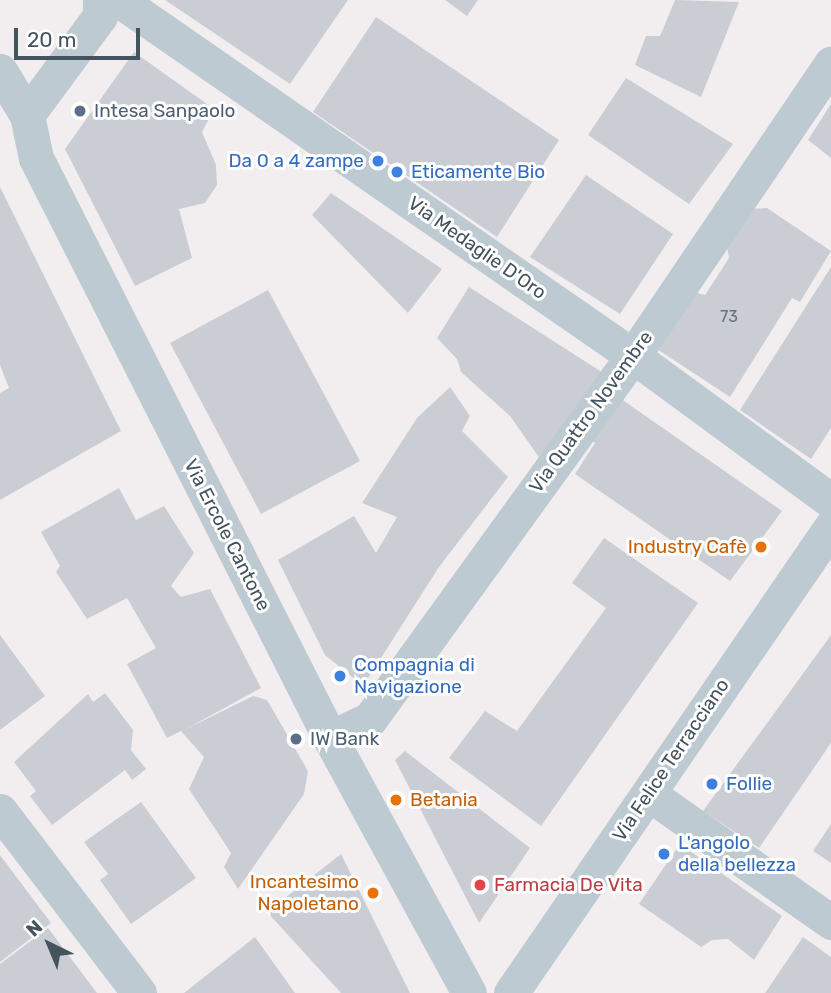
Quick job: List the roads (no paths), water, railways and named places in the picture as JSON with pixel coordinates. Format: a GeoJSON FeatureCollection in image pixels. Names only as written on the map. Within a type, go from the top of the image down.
{"type":"FeatureCollection","features":[{"type":"Feature","properties":{"kind":"street"},"geometry":{"type":"LineString","coordinates":[[26,115],[100,16],[100,0]]}},
{"type":"Feature","properties":{"kind":"street","name":"Via Medaglie D'Oro"},"geometry":{"type":"LineString","coordinates":[[119,0],[633,356],[831,501]]}},
{"type":"Feature","properties":{"kind":"street","name":"Via Quattro Novembre"},"geometry":{"type":"LineString","coordinates":[[330,738],[370,719],[633,356],[831,64]]}},
{"type":"Feature","properties":{"kind":"street","name":"Via Ercole Cantone"},"geometry":{"type":"LineString","coordinates":[[0,71],[26,115],[36,158],[330,738],[469,993]]}},
{"type":"Feature","properties":{"kind":"street","name":"Via Felice Terracciano"},"geometry":{"type":"LineString","coordinates":[[511,993],[831,527]]}},
{"type":"Feature","properties":{"kind":"street"},"geometry":{"type":"LineString","coordinates":[[649,793],[831,922]]}},
{"type":"Feature","properties":{"kind":"street"},"geometry":{"type":"LineString","coordinates":[[0,811],[139,993]]}},
{"type":"Feature","properties":{"kind":"place","name":"Intesa Sanpaolo"},"geometry":{"type":"Point","coordinates":[80,111]}},
{"type":"Feature","properties":{"kind":"place","name":"Da 0 a 4 zampe"},"geometry":{"type":"Point","coordinates":[378,161]}},
{"type":"Feature","properties":{"kind":"place","name":"Eticamente Bio"},"geometry":{"type":"Point","coordinates":[397,172]}},
{"type":"Feature","properties":{"kind":"place","name":"Industry Cafè"},"geometry":{"type":"Point","coordinates":[761,547]}},
{"type":"Feature","properties":{"kind":"place","name":"Compagnia di Navigazione"},"geometry":{"type":"Point","coordinates":[340,676]}},
{"type":"Feature","properties":{"kind":"place","name":"IW Bank"},"geometry":{"type":"Point","coordinates":[296,739]}},
{"type":"Feature","properties":{"kind":"place","name":"Follie"},"geometry":{"type":"Point","coordinates":[712,784]}},
{"type":"Feature","properties":{"kind":"place","name":"Betania"},"geometry":{"type":"Point","coordinates":[396,800]}},
{"type":"Feature","properties":{"kind":"place","name":"L'angolo della bellezza"},"geometry":{"type":"Point","coordinates":[664,854]}},
{"type":"Feature","properties":{"kind":"place","name":"Farmacia De Vita"},"geometry":{"type":"Point","coordinates":[480,885]}},
{"type":"Feature","properties":{"kind":"place","name":"Incantesimo Napoletano"},"geometry":{"type":"Point","coordinates":[373,893]}}]}
